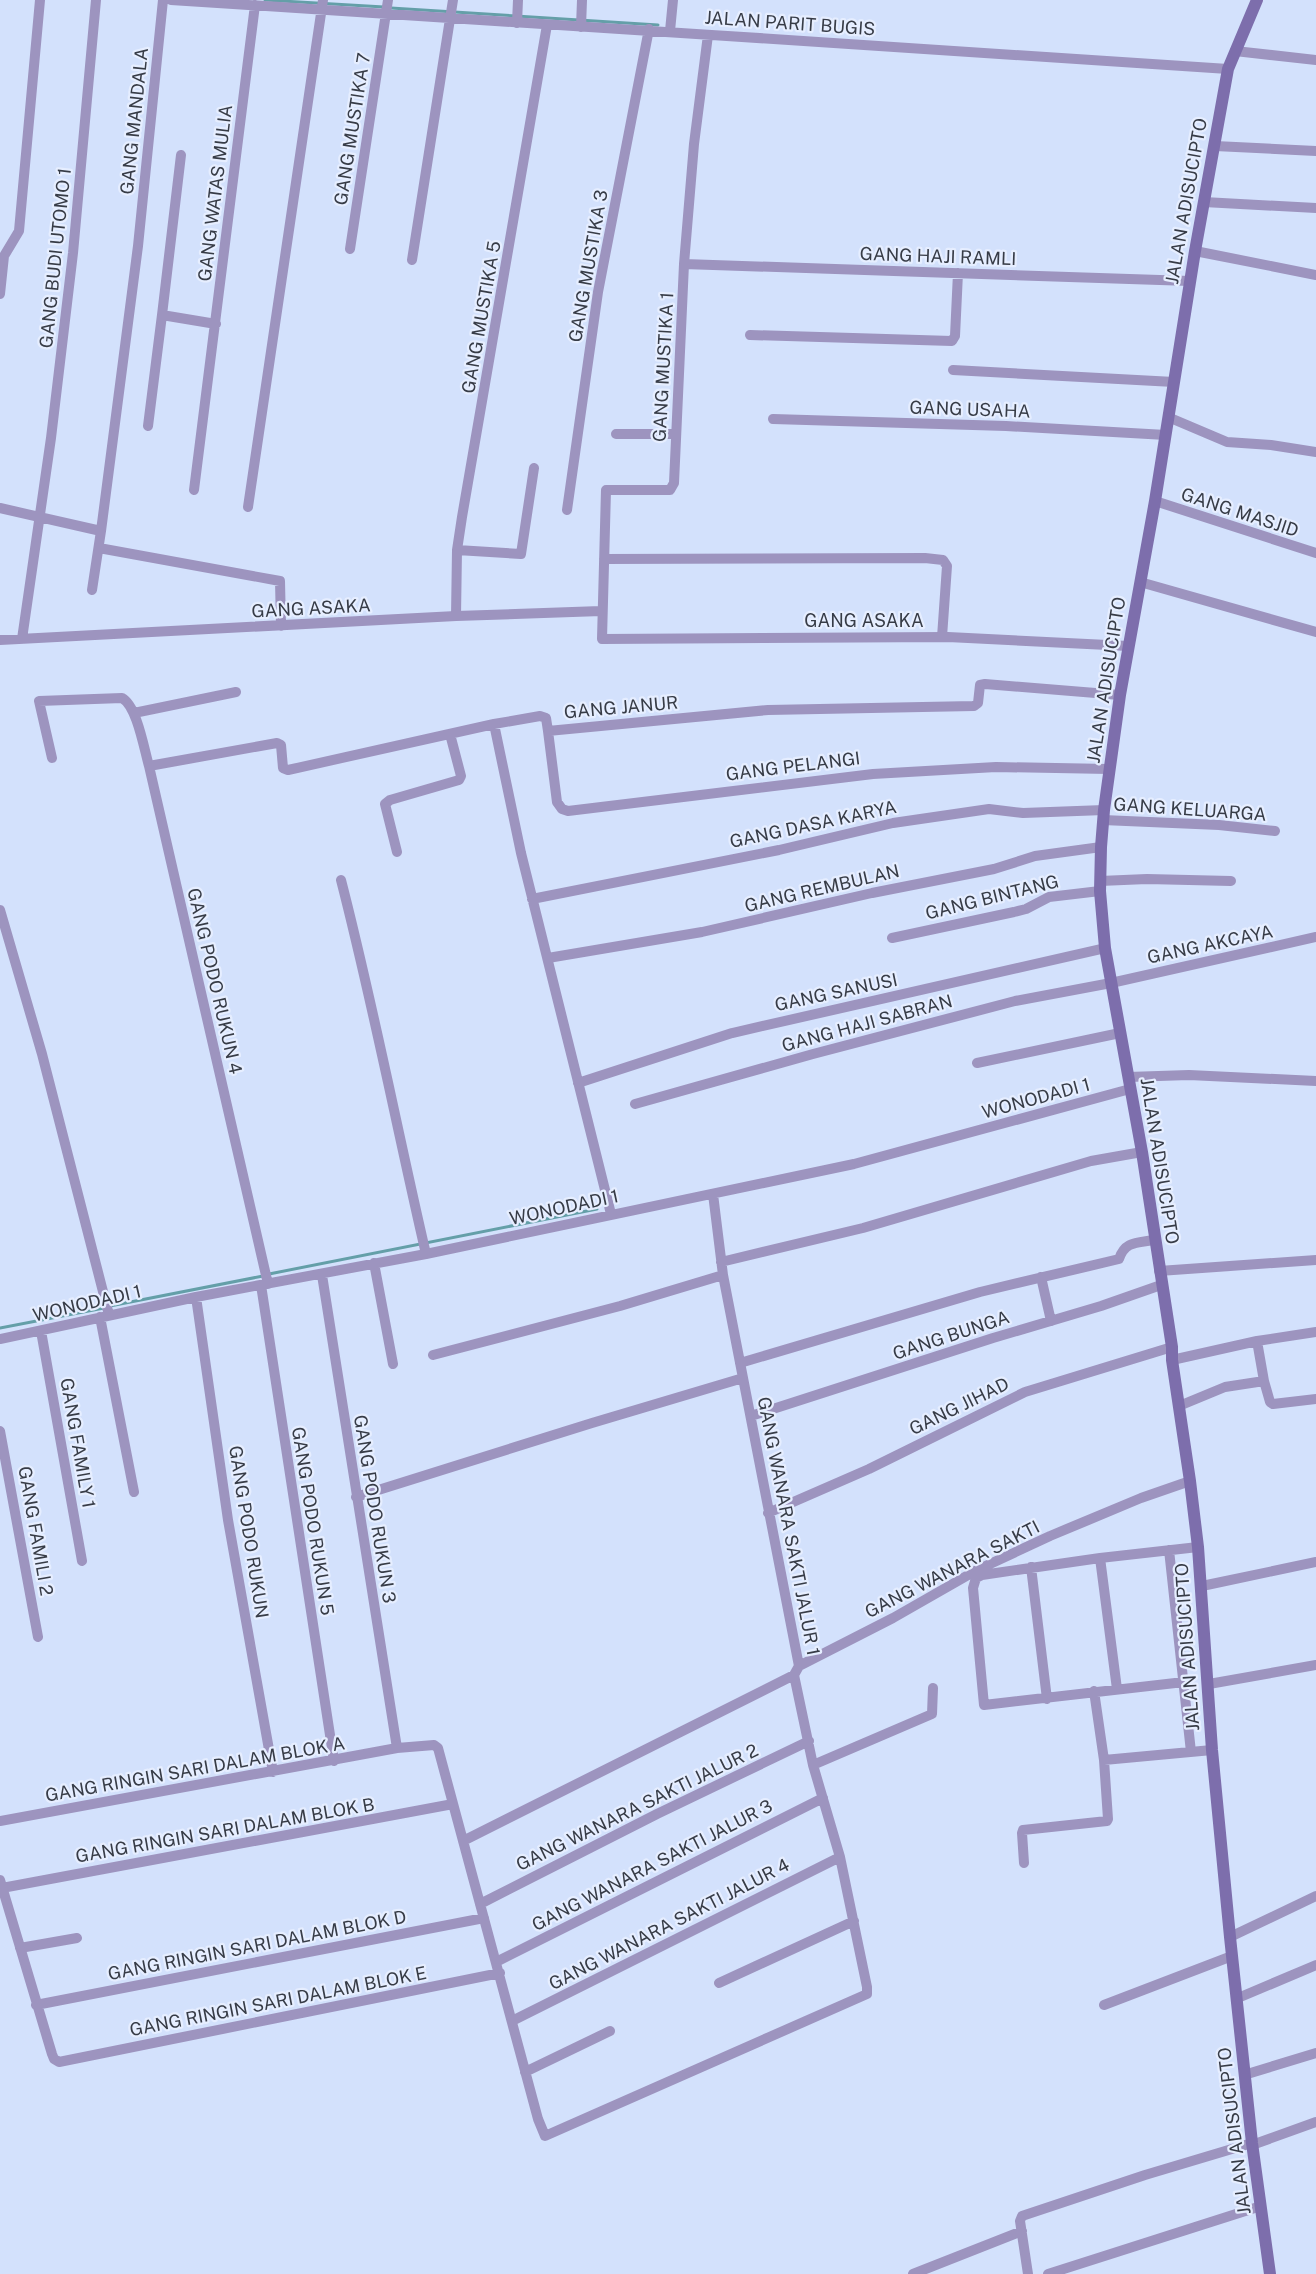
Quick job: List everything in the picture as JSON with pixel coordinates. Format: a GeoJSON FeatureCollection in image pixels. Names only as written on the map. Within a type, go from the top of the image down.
{"type":"FeatureCollection","features":[{"type":"Feature","properties":{"kind":"main road","name":"JALAN ADISUCIPTO"},"geometry":{"type":"LineString","coordinates":[[1257,0],[1232,60],[1195,251],[1155,501],[1120,695],[1104,815],[1100,886],[1105,948],[1142,1152],[1190,1481],[1202,1586],[1212,1750],[1232,1956],[1252,2144],[1270,2274]]}},
{"type":"Feature","properties":{"kind":"street"},"geometry":{"type":"LineString","coordinates":[[0,294],[4,256],[19,231],[40,0]]}},
{"type":"Feature","properties":{"kind":"street","name":"GANG BUDI UTOMO 1"},"geometry":{"type":"LineString","coordinates":[[22,639],[40,518],[73,253],[96,0]]}},
{"type":"Feature","properties":{"kind":"street","name":"GANG MANDALA"},"geometry":{"type":"LineString","coordinates":[[92,590],[138,246],[163,0]]}},
{"type":"Feature","properties":{"kind":"street","name":"JALAN PARIT BUGIS"},"geometry":{"type":"LineString","coordinates":[[171,0],[452,11],[517,18],[547,25],[581,22],[708,35],[1232,60],[1316,60]]}},
{"type":"Feature","properties":{"kind":"street"},"geometry":{"type":"LineString","coordinates":[[517,18],[518,0]]}},
{"type":"Feature","properties":{"kind":"street"},"geometry":{"type":"LineString","coordinates":[[581,22],[582,0]]}},
{"type":"Feature","properties":{"kind":"street"},"geometry":{"type":"LineString","coordinates":[[670,31],[673,0]]}},
{"type":"Feature","properties":{"kind":"street","name":"GANG WATAS MULIA"},"geometry":{"type":"LineString","coordinates":[[194,490],[255,5]]}},
{"type":"Feature","properties":{"kind":"street"},"geometry":{"type":"LineString","coordinates":[[248,507],[323,7]]}},
{"type":"Feature","properties":{"kind":"street","name":"GANG MUSTIKA 7"},"geometry":{"type":"LineString","coordinates":[[350,249],[388,7]]}},
{"type":"Feature","properties":{"kind":"street"},"geometry":{"type":"LineString","coordinates":[[412,260],[452,11]]}},
{"type":"Feature","properties":{"kind":"street","name":"GANG MUSTIKA 5"},"geometry":{"type":"LineString","coordinates":[[456,616],[457,550],[547,25]]}},
{"type":"Feature","properties":{"kind":"street","name":"GANG MUSTIKA 3"},"geometry":{"type":"LineString","coordinates":[[567,510],[598,292],[649,29]]}},
{"type":"Feature","properties":{"kind":"street","name":"GANG MUSTIKA 1"},"geometry":{"type":"LineString","coordinates":[[602,636],[606,490],[670,489],[674,483],[684,264],[694,144],[708,35]]}},
{"type":"Feature","properties":{"kind":"street"},"geometry":{"type":"LineString","coordinates":[[1215,146],[1316,151]]}},
{"type":"Feature","properties":{"kind":"street"},"geometry":{"type":"LineString","coordinates":[[148,426],[181,155]]}},
{"type":"Feature","properties":{"kind":"street"},"geometry":{"type":"LineString","coordinates":[[1204,202],[1316,208]]}},
{"type":"Feature","properties":{"kind":"street"},"geometry":{"type":"LineString","coordinates":[[1195,251],[1316,275]]}},
{"type":"Feature","properties":{"kind":"street","name":"GANG HAJI RAMLI"},"geometry":{"type":"LineString","coordinates":[[684,264],[1190,281]]}},
{"type":"Feature","properties":{"kind":"street"},"geometry":{"type":"LineString","coordinates":[[750,335],[952,341],[955,336],[958,273]]}},
{"type":"Feature","properties":{"kind":"street"},"geometry":{"type":"LineString","coordinates":[[162,315],[216,324]]}},
{"type":"Feature","properties":{"kind":"street"},"geometry":{"type":"LineString","coordinates":[[953,370],[1174,382]]}},
{"type":"Feature","properties":{"kind":"street"},"geometry":{"type":"LineString","coordinates":[[1168,417],[1227,442],[1271,445],[1316,452]]}},
{"type":"Feature","properties":{"kind":"street","name":"GANG USAHA"},"geometry":{"type":"LineString","coordinates":[[773,419],[1006,426],[1166,435]]}},
{"type":"Feature","properties":{"kind":"street"},"geometry":{"type":"LineString","coordinates":[[616,434],[676,435]]}},
{"type":"Feature","properties":{"kind":"street"},"geometry":{"type":"LineString","coordinates":[[457,550],[521,554],[534,468]]}},
{"type":"Feature","properties":{"kind":"street","name":"GANG MASJID"},"geometry":{"type":"LineString","coordinates":[[1155,501],[1316,553]]}},
{"type":"Feature","properties":{"kind":"street"},"geometry":{"type":"LineString","coordinates":[[0,508],[101,531]]}},
{"type":"Feature","properties":{"kind":"street"},"geometry":{"type":"LineString","coordinates":[[99,548],[280,581],[281,626]]}},
{"type":"Feature","properties":{"kind":"street"},"geometry":{"type":"LineString","coordinates":[[604,559],[939,559],[946,562],[948,566],[942,637]]}},
{"type":"Feature","properties":{"kind":"street"},"geometry":{"type":"LineString","coordinates":[[1140,582],[1316,633]]}},
{"type":"Feature","properties":{"kind":"street","name":"GANG ASAKA"},"geometry":{"type":"LineString","coordinates":[[0,640],[456,616],[601,611]]}},
{"type":"Feature","properties":{"kind":"street","name":"GANG ASAKA"},"geometry":{"type":"LineString","coordinates":[[602,636],[606,640],[775,636],[942,637],[1128,646]]}},
{"type":"Feature","properties":{"kind":"street","name":"GANG JANUR"},"geometry":{"type":"LineString","coordinates":[[149,766],[277,743],[281,745],[284,768],[288,770],[494,724],[543,717],[546,718],[548,731],[768,710],[974,706],[978,703],[980,685],[985,684],[1120,695]]}},
{"type":"Feature","properties":{"kind":"street"},"geometry":{"type":"LineString","coordinates":[[52,758],[39,701],[122,698],[127,701],[134,713],[236,692]]}},
{"type":"Feature","properties":{"kind":"street","name":"GANG PODO RUKUN 4"},"geometry":{"type":"LineString","coordinates":[[134,713],[149,766],[262,1256],[266,1284]]}},
{"type":"Feature","properties":{"kind":"street"},"geometry":{"type":"LineString","coordinates":[[494,724],[521,854],[611,1214]]}},
{"type":"Feature","properties":{"kind":"street","name":"GANG PELANGI"},"geometry":{"type":"LineString","coordinates":[[548,731],[557,802],[562,809],[568,811],[873,774],[996,767],[1109,770]]}},
{"type":"Feature","properties":{"kind":"street"},"geometry":{"type":"LineString","coordinates":[[397,852],[385,804],[390,800],[459,780],[450,734]]}},
{"type":"Feature","properties":{"kind":"street","name":"GANG DASA KARYA"},"geometry":{"type":"LineString","coordinates":[[532,899],[779,850],[892,823],[989,810],[1104,815]]}},
{"type":"Feature","properties":{"kind":"street","name":"GANG KELUARGA"},"geometry":{"type":"LineString","coordinates":[[1104,815],[1275,831]]}},
{"type":"Feature","properties":{"kind":"street","name":"GANG REMBULAN"},"geometry":{"type":"LineString","coordinates":[[548,958],[702,932],[872,893],[994,869],[1035,856],[1101,847]]}},
{"type":"Feature","properties":{"kind":"street","name":"GANG BINTANG"},"geometry":{"type":"LineString","coordinates":[[892,938],[1026,909],[1049,897],[1100,886],[1147,879],[1231,881]]}},
{"type":"Feature","properties":{"kind":"street"},"geometry":{"type":"LineString","coordinates":[[341,880],[366,976],[385,1076],[426,1253]]}},
{"type":"Feature","properties":{"kind":"street"},"geometry":{"type":"LineString","coordinates":[[0,910],[42,1054],[102,1288],[134,1492]]}},
{"type":"Feature","properties":{"kind":"street","name":"GANG AKCAYA"},"geometry":{"type":"LineString","coordinates":[[1111,982],[1316,937]]}},
{"type":"Feature","properties":{"kind":"street","name":"GANG SANUSI"},"geometry":{"type":"LineString","coordinates":[[578,1083],[732,1033],[1105,948]]}},
{"type":"Feature","properties":{"kind":"street","name":"GANG HAJI SABRAN"},"geometry":{"type":"LineString","coordinates":[[635,1104],[1015,1001],[1111,982]]}},
{"type":"Feature","properties":{"kind":"street"},"geometry":{"type":"LineString","coordinates":[[977,1063],[1120,1033]]}},
{"type":"Feature","properties":{"kind":"street","name":"WONODADI 1"},"geometry":{"type":"LineString","coordinates":[[0,1339],[106,1315],[322,1275],[854,1164],[1129,1083],[1189,1075],[1316,1081]]}},
{"type":"Feature","properties":{"kind":"street"},"geometry":{"type":"LineString","coordinates":[[721,1262],[864,1228],[1091,1161],[1142,1152]]}},
{"type":"Feature","properties":{"kind":"street","name":"GANG WANARA SAKTI JALUR 1"},"geometry":{"type":"LineString","coordinates":[[463,1841],[797,1670],[752,1416],[723,1275],[713,1194]]}},
{"type":"Feature","properties":{"kind":"street"},"geometry":{"type":"LineString","coordinates":[[740,1362],[980,1292],[1119,1259],[1123,1248],[1154,1240]]}},
{"type":"Feature","properties":{"kind":"street"},"geometry":{"type":"LineString","coordinates":[[1159,1271],[1316,1260]]}},
{"type":"Feature","properties":{"kind":"street"},"geometry":{"type":"LineString","coordinates":[[374,1263],[393,1364]]}},
{"type":"Feature","properties":{"kind":"street","name":"GANG PODO RUKUN 3"},"geometry":{"type":"LineString","coordinates":[[322,1275],[396,1748]]}},
{"type":"Feature","properties":{"kind":"street"},"geometry":{"type":"LineString","coordinates":[[433,1355],[620,1306],[723,1275]]}},
{"type":"Feature","properties":{"kind":"street"},"geometry":{"type":"LineString","coordinates":[[1041,1277],[1051,1321]]}},
{"type":"Feature","properties":{"kind":"street","name":"GANG PODO RUKUN 5"},"geometry":{"type":"LineString","coordinates":[[266,1284],[334,1761]]}},
{"type":"Feature","properties":{"kind":"street","name":"GANG BUNGA"},"geometry":{"type":"LineString","coordinates":[[752,1416],[1161,1285]]}},
{"type":"Feature","properties":{"kind":"street","name":"GANG PODO RUKUN"},"geometry":{"type":"LineString","coordinates":[[196,1297],[228,1520],[273,1772]]}},
{"type":"Feature","properties":{"kind":"street","name":"GANG FAMILY 1"},"geometry":{"type":"LineString","coordinates":[[41,1331],[82,1561]]}},
{"type":"Feature","properties":{"kind":"street"},"geometry":{"type":"LineString","coordinates":[[1172,1360],[1257,1341],[1316,1332]]}},
{"type":"Feature","properties":{"kind":"street"},"geometry":{"type":"LineString","coordinates":[[1257,1341],[1270,1402],[1273,1404],[1316,1400]]}},
{"type":"Feature","properties":{"kind":"street","name":"GANG JIHAD"},"geometry":{"type":"LineString","coordinates":[[768,1513],[869,1469],[1025,1392],[1172,1347]]}},
{"type":"Feature","properties":{"kind":"street"},"geometry":{"type":"LineString","coordinates":[[356,1497],[743,1378]]}},
{"type":"Feature","properties":{"kind":"street"},"geometry":{"type":"LineString","coordinates":[[1179,1406],[1225,1387],[1264,1381]]}},
{"type":"Feature","properties":{"kind":"street","name":"GANG FAMILI 2"},"geometry":{"type":"LineString","coordinates":[[0,1431],[38,1637]]}},
{"type":"Feature","properties":{"kind":"street","name":"GANG WANARA SAKTI"},"geometry":{"type":"LineString","coordinates":[[797,1670],[977,1570],[1050,1536],[1141,1498],[1190,1481]]}},
{"type":"Feature","properties":{"kind":"street"},"geometry":{"type":"LineString","coordinates":[[1184,1682],[1094,1691],[986,1706],[983,1704],[974,1583],[978,1576],[1030,1567],[1198,1547]]}},
{"type":"Feature","properties":{"kind":"street"},"geometry":{"type":"LineString","coordinates":[[1170,1550],[1191,1752]]}},
{"type":"Feature","properties":{"kind":"street"},"geometry":{"type":"LineString","coordinates":[[1100,1558],[1117,1689]]}},
{"type":"Feature","properties":{"kind":"street"},"geometry":{"type":"LineString","coordinates":[[1202,1586],[1316,1562]]}},
{"type":"Feature","properties":{"kind":"street"},"geometry":{"type":"LineString","coordinates":[[1030,1567],[1047,1698]]}},
{"type":"Feature","properties":{"kind":"street"},"geometry":{"type":"LineString","coordinates":[[1209,1684],[1316,1665]]}},
{"type":"Feature","properties":{"kind":"street"},"geometry":{"type":"LineString","coordinates":[[453,1804],[538,2119],[545,2136],[866,1995],[867,1987],[840,1857],[813,1765],[797,1670]]}},
{"type":"Feature","properties":{"kind":"street"},"geometry":{"type":"LineString","coordinates":[[813,1765],[932,1714],[933,1688]]}},
{"type":"Feature","properties":{"kind":"street"},"geometry":{"type":"LineString","coordinates":[[1024,1863],[1023,1830],[1107,1821],[1109,1817],[1094,1691]]}},
{"type":"Feature","properties":{"kind":"street","name":"GANG WANARA SAKTI JALUR 2"},"geometry":{"type":"LineString","coordinates":[[480,1904],[657,1814],[809,1741]]}},
{"type":"Feature","properties":{"kind":"street","name":"GANG RINGIN SARI DALAM BLOK A"},"geometry":{"type":"LineString","coordinates":[[0,1821],[426,1744],[438,1748],[453,1804]]}},
{"type":"Feature","properties":{"kind":"street"},"geometry":{"type":"LineString","coordinates":[[1104,1760],[1212,1750]]}},
{"type":"Feature","properties":{"kind":"street","name":"GANG WANARA SAKTI JALUR 3"},"geometry":{"type":"LineString","coordinates":[[496,1962],[823,1798]]}},
{"type":"Feature","properties":{"kind":"street","name":"GANG RINGIN SARI DALAM BLOK B"},"geometry":{"type":"LineString","coordinates":[[1,1884],[453,1804]]}},
{"type":"Feature","properties":{"kind":"street","name":"GANG WANARA SAKTI JALUR 4"},"geometry":{"type":"LineString","coordinates":[[512,2021],[840,1857]]}},
{"type":"Feature","properties":{"kind":"street"},"geometry":{"type":"LineString","coordinates":[[1,1884],[36,2005]]}},
{"type":"Feature","properties":{"kind":"street"},"geometry":{"type":"LineString","coordinates":[[1230,1936],[1316,1896]]}},
{"type":"Feature","properties":{"kind":"street","name":"GANG RINGIN SARI DALAM BLOK D"},"geometry":{"type":"LineString","coordinates":[[36,2005],[484,1918]]}},
{"type":"Feature","properties":{"kind":"street"},"geometry":{"type":"LineString","coordinates":[[719,1983],[854,1921]]}},
{"type":"Feature","properties":{"kind":"street"},"geometry":{"type":"LineString","coordinates":[[20,1948],[77,1938]]}},
{"type":"Feature","properties":{"kind":"street"},"geometry":{"type":"LineString","coordinates":[[1104,2005],[1232,1956]]}},
{"type":"Feature","properties":{"kind":"street"},"geometry":{"type":"LineString","coordinates":[[1238,1998],[1316,1965]]}},
{"type":"Feature","properties":{"kind":"street","name":"GANG RINGIN SARI DALAM BLOK E"},"geometry":{"type":"LineString","coordinates":[[36,2005],[54,2059],[62,2061],[500,1973]]}},
{"type":"Feature","properties":{"kind":"street"},"geometry":{"type":"LineString","coordinates":[[525,2072],[610,2031]]}},
{"type":"Feature","properties":{"kind":"street"},"geometry":{"type":"LineString","coordinates":[[1245,2075],[1316,2053]]}},
{"type":"Feature","properties":{"kind":"street"},"geometry":{"type":"LineString","coordinates":[[1028,2274],[1020,2221],[1022,2216],[1316,2122]]}},
{"type":"Feature","properties":{"kind":"street"},"geometry":{"type":"LineString","coordinates":[[1048,2274],[1261,2206]]}},
{"type":"Feature","properties":{"kind":"street"},"geometry":{"type":"LineString","coordinates":[[913,2274],[1022,2231]]}},
{"type":"Feature","properties":{"kind":"waterway"},"geometry":{"type":"LineString","coordinates":[[265,0],[384,7]]}},
{"type":"Feature","properties":{"kind":"waterway"},"geometry":{"type":"LineString","coordinates":[[391,8],[658,25]]}},
{"type":"Feature","properties":{"kind":"waterway"},"geometry":{"type":"LineString","coordinates":[[269,1274],[597,1209]]}},
{"type":"Feature","properties":{"kind":"waterway"},"geometry":{"type":"LineString","coordinates":[[110,1306],[263,1276]]}},
{"type":"Feature","properties":{"kind":"waterway"},"geometry":{"type":"LineString","coordinates":[[0,1328],[104,1308]]}}]}
